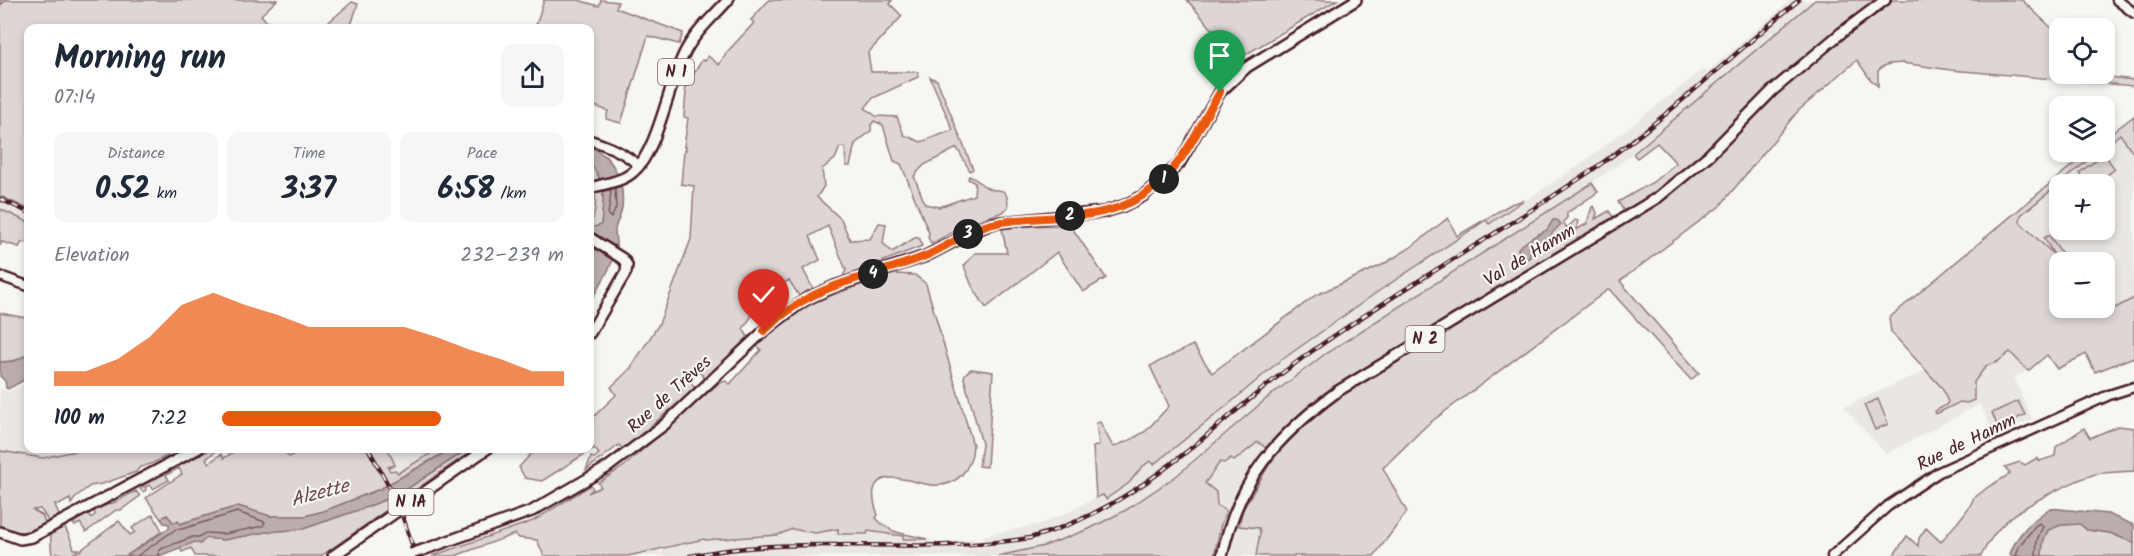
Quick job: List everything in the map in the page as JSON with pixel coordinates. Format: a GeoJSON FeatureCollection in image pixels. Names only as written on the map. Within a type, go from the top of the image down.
{"type":"FeatureCollection","features":[{"type":"Feature","properties":{"kind":"main road","name":"N 1"},"geometry":{"type":"LineString","coordinates":[[594,186],[632,174],[639,166],[651,146],[684,53],[695,36],[728,0]]}},
{"type":"Feature","properties":{"kind":"main road","name":"Rue de Trèves"},"geometry":{"type":"LineString","coordinates":[[409,555],[532,512],[608,467],[664,425],[782,315],[806,299],[836,286],[926,256],[988,225],[1017,219],[1104,212],[1123,207],[1143,196],[1179,164],[1220,92],[1234,77],[1356,0]]}},
{"type":"Feature","properties":{"kind":"main road","name":"Val de Hamm"},"geometry":{"type":"LineString","coordinates":[[1221,556],[1237,508],[1257,470],[1282,438],[1311,411],[1338,391],[1657,198],[1709,155],[1772,91],[1841,33],[1886,0]]}},
{"type":"Feature","properties":{"kind":"main road"},"geometry":{"type":"LineString","coordinates":[[2117,0],[2134,13]]}},
{"type":"Feature","properties":{"kind":"main road"},"geometry":{"type":"LineString","coordinates":[[594,141],[628,156],[639,166]]}},
{"type":"Feature","properties":{"kind":"main road"},"geometry":{"type":"LineString","coordinates":[[594,241],[623,259],[627,265],[626,272],[594,326]]}},
{"type":"Feature","properties":{"kind":"main road"},"geometry":{"type":"LineString","coordinates":[[0,276],[24,285]]}},
{"type":"Feature","properties":{"kind":"main road","name":"Rue de Hamm"},"geometry":{"type":"LineString","coordinates":[[1832,556],[1888,506],[1939,472],[2109,395],[2134,387]]}},
{"type":"Feature","properties":{"kind":"main road"},"geometry":{"type":"LineString","coordinates":[[0,532],[20,538],[32,537],[190,453]]}},
{"type":"Feature","properties":{"kind":"main road","name":"N 1A"},"geometry":{"type":"LineString","coordinates":[[333,556],[481,453]]}},
{"type":"Feature","properties":{"kind":"shaded area"},"geometry":{"type":"Polygon","coordinates":[[[0,0],[277,0],[261,15],[267,24],[24,24],[24,207],[0,196],[0,0]]]}},
{"type":"Feature","properties":{"kind":"shaded area"},"geometry":{"type":"Polygon","coordinates":[[[544,0],[578,0],[599,6],[601,0],[618,2],[616,8],[683,33],[679,44],[648,36],[621,123],[606,119],[608,111],[594,106],[594,24],[536,24],[544,0]]]}},
{"type":"Feature","properties":{"kind":"shaded area"},"geometry":{"type":"Polygon","coordinates":[[[769,0],[892,0],[890,4],[902,16],[868,53],[871,72],[918,72],[918,77],[873,98],[865,108],[876,116],[897,117],[904,135],[921,142],[953,130],[930,77],[937,80],[973,169],[970,171],[957,148],[924,165],[914,176],[925,204],[939,207],[974,195],[975,183],[968,179],[969,176],[987,188],[1004,192],[1008,207],[1003,212],[969,223],[931,244],[929,233],[901,164],[894,161],[883,125],[874,121],[871,131],[855,144],[850,166],[846,166],[845,148],[840,147],[835,159],[822,169],[824,186],[817,197],[841,219],[850,240],[870,239],[879,223],[886,224],[883,243],[892,252],[916,237],[920,239],[922,246],[843,277],[846,270],[828,226],[810,236],[820,260],[803,269],[813,289],[799,296],[789,280],[770,292],[750,309],[753,314],[743,329],[748,337],[705,379],[698,370],[692,369],[687,374],[695,389],[623,449],[619,445],[586,470],[591,457],[594,458],[599,454],[594,448],[594,416],[616,395],[611,387],[630,369],[659,324],[691,239],[694,186],[681,184],[688,118],[684,117],[686,92],[684,90],[702,60],[705,61],[708,56],[719,65],[727,52],[754,23],[751,20],[769,0]]]}},
{"type":"Feature","properties":{"kind":"shaded area"},"geometry":{"type":"Polygon","coordinates":[[[1187,0],[1337,0],[1238,59],[1187,0]]]}},
{"type":"Feature","properties":{"kind":"shaded area"},"geometry":{"type":"Polygon","coordinates":[[[1791,0],[1815,0],[1634,153],[1567,200],[1325,354],[1262,402],[1153,493],[1089,529],[1044,546],[998,556],[628,556],[659,548],[663,553],[662,547],[705,538],[705,540],[778,535],[792,529],[815,533],[838,529],[838,533],[868,531],[904,539],[927,539],[938,543],[973,538],[977,541],[983,540],[983,536],[1040,524],[1103,494],[1106,498],[1129,483],[1150,461],[1154,464],[1229,405],[1276,364],[1376,293],[1487,220],[1490,224],[1581,164],[1704,69],[1707,72],[1791,0]]]}},
{"type":"Feature","properties":{"kind":"shaded area"},"geometry":{"type":"Polygon","coordinates":[[[1815,0],[2022,0],[2049,26],[2049,79],[1951,70],[1902,63],[1882,67],[1878,71],[1878,86],[1870,79],[1857,60],[1798,111],[1720,206],[1620,281],[1699,373],[1691,380],[1609,289],[1427,425],[1383,468],[1407,512],[1374,556],[1256,556],[1259,528],[1239,526],[1243,509],[1275,455],[1258,442],[1234,461],[1231,458],[1224,463],[1220,462],[1205,483],[1216,492],[1217,505],[1226,511],[1214,556],[998,556],[1044,546],[1089,529],[1126,510],[1176,476],[1266,399],[1325,354],[1592,183],[1598,192],[1567,213],[1567,218],[1563,222],[1567,228],[1575,220],[1578,221],[1576,230],[1588,223],[1594,206],[1597,213],[1595,219],[1609,211],[1613,217],[1624,211],[1618,202],[1653,182],[1676,163],[1657,143],[1637,158],[1634,153],[1815,0]]]}},
{"type":"Feature","properties":{"kind":"shaded area"},"geometry":{"type":"Polygon","coordinates":[[[352,2],[358,4],[351,24],[327,24],[352,2]]]}},
{"type":"Feature","properties":{"kind":"shaded area"},"geometry":{"type":"Polygon","coordinates":[[[2115,78],[2134,80],[2134,86],[2111,84],[2115,84],[2115,78]]]}},
{"type":"Feature","properties":{"kind":"shaded area"},"geometry":{"type":"Polygon","coordinates":[[[2134,116],[2134,154],[2120,134],[2115,138],[2115,130],[2134,116]]]}},
{"type":"Feature","properties":{"kind":"shaded area"},"geometry":{"type":"Polygon","coordinates":[[[2120,134],[2134,154],[2134,298],[2115,308],[2115,252],[2051,252],[2020,222],[2021,215],[2049,192],[2049,240],[2115,240],[2115,174],[2071,174],[2086,162],[2115,162],[2115,138],[2120,134]]]}},
{"type":"Feature","properties":{"kind":"shaded area"},"geometry":{"type":"Polygon","coordinates":[[[2076,162],[2086,162],[2071,174],[2062,174],[2076,162]]]}},
{"type":"Feature","properties":{"kind":"shaded area"},"geometry":{"type":"Polygon","coordinates":[[[2093,162],[2110,162],[2115,169],[2108,174],[2079,173],[2093,162]]]}},
{"type":"Feature","properties":{"kind":"shaded area"},"geometry":{"type":"Polygon","coordinates":[[[594,169],[600,179],[603,200],[601,225],[594,228],[594,214],[594,169]]]}},
{"type":"Feature","properties":{"kind":"shaded area"},"geometry":{"type":"Polygon","coordinates":[[[2049,185],[2049,192],[2021,215],[2020,222],[2051,252],[2049,252],[2049,318],[2115,318],[2115,308],[2134,298],[2134,357],[2095,372],[2086,354],[2057,369],[2047,355],[2028,371],[2010,352],[1997,362],[1986,366],[1974,382],[1974,400],[1967,403],[1960,402],[1936,414],[1935,411],[1948,402],[1942,388],[1891,332],[1889,318],[2049,185]]]}},
{"type":"Feature","properties":{"kind":"shaded area"},"geometry":{"type":"Polygon","coordinates":[[[0,196],[24,207],[24,220],[0,209],[0,196]]]}},
{"type":"Feature","properties":{"kind":"shaded area"},"geometry":{"type":"Polygon","coordinates":[[[1524,200],[1489,224],[1486,220],[1376,293],[1276,364],[1154,464],[1150,461],[1141,468],[1129,483],[1106,499],[1103,495],[1096,498],[1093,447],[1099,445],[1096,423],[1100,422],[1113,447],[1146,431],[1169,406],[1150,366],[1193,345],[1212,373],[1316,295],[1382,265],[1410,248],[1448,218],[1457,236],[1511,204],[1524,200]]]}},
{"type":"Feature","properties":{"kind":"shaded area"},"geometry":{"type":"Polygon","coordinates":[[[0,209],[24,220],[24,242],[19,247],[2,242],[0,246],[0,209]]]}},
{"type":"Feature","properties":{"kind":"shaded area"},"geometry":{"type":"Polygon","coordinates":[[[1070,225],[1106,278],[1083,292],[1057,252],[986,308],[972,286],[964,266],[975,253],[1007,253],[1002,229],[1018,226],[1070,225]]]}},
{"type":"Feature","properties":{"kind":"shaded area"},"geometry":{"type":"Polygon","coordinates":[[[2049,235],[2049,240],[2053,240],[2061,252],[2052,252],[2044,238],[2049,235]]]}},
{"type":"Feature","properties":{"kind":"shaded area"},"geometry":{"type":"Polygon","coordinates":[[[895,274],[915,275],[926,284],[973,445],[970,462],[966,469],[955,480],[948,483],[931,485],[894,478],[880,481],[876,485],[874,502],[878,515],[876,518],[894,531],[927,539],[903,539],[903,536],[868,531],[867,534],[838,534],[838,529],[815,533],[792,529],[778,535],[704,539],[628,556],[544,556],[537,540],[519,538],[515,534],[455,556],[432,556],[533,521],[591,485],[593,489],[588,493],[601,487],[598,483],[623,467],[719,383],[726,381],[730,384],[761,350],[757,346],[788,318],[838,293],[895,274]]]}},
{"type":"Feature","properties":{"kind":"shaded area"},"geometry":{"type":"Polygon","coordinates":[[[0,313],[24,318],[24,357],[0,362],[0,313]]]}},
{"type":"Feature","properties":{"kind":"shaded area"},"geometry":{"type":"Polygon","coordinates":[[[2010,351],[2028,371],[2014,377],[2032,419],[1995,435],[1980,404],[1886,454],[1844,407],[1925,371],[1942,388],[1948,402],[1974,400],[1974,382],[1986,366],[1997,362],[2010,351]]]}},
{"type":"Feature","properties":{"kind":"shaded area"},"geometry":{"type":"Polygon","coordinates":[[[971,369],[993,372],[987,467],[979,466],[982,444],[964,378],[971,369]]]}},
{"type":"Feature","properties":{"kind":"shaded area"},"geometry":{"type":"Polygon","coordinates":[[[24,384],[24,453],[66,453],[43,458],[0,451],[0,388],[8,392],[24,384]]]}},
{"type":"Feature","properties":{"kind":"shaded area"},"geometry":{"type":"Polygon","coordinates":[[[1878,399],[1888,424],[1875,430],[1864,405],[1878,399]]]}},
{"type":"Feature","properties":{"kind":"shaded area"},"geometry":{"type":"Polygon","coordinates":[[[2018,401],[2025,415],[1998,427],[1992,413],[2018,401]]]}},
{"type":"Feature","properties":{"kind":"shaded area"},"geometry":{"type":"Polygon","coordinates":[[[2118,426],[2134,428],[2134,471],[2091,475],[2033,502],[1995,533],[1981,556],[1893,556],[1907,536],[1918,546],[1919,538],[1926,528],[1941,542],[1973,499],[2010,474],[2005,467],[2020,462],[2025,465],[2037,458],[2040,461],[2055,456],[2056,447],[2084,428],[2090,438],[2118,426]]]}},
{"type":"Feature","properties":{"kind":"shaded area"},"geometry":{"type":"Polygon","coordinates":[[[1258,442],[1275,455],[1244,509],[1239,526],[1259,528],[1256,556],[1214,556],[1226,511],[1217,505],[1205,483],[1221,462],[1231,458],[1234,461],[1258,442]]]}},
{"type":"Feature","properties":{"kind":"shaded area"},"geometry":{"type":"Polygon","coordinates":[[[0,451],[43,458],[66,453],[168,453],[167,456],[140,467],[136,472],[90,486],[71,504],[70,499],[59,505],[55,504],[74,549],[79,549],[70,556],[57,553],[56,556],[52,556],[50,526],[40,509],[33,510],[43,516],[45,524],[39,527],[23,532],[0,528],[0,451]]]}},
{"type":"Feature","properties":{"kind":"shaded area"},"geometry":{"type":"Polygon","coordinates":[[[203,453],[214,453],[206,459],[209,463],[221,454],[224,458],[232,453],[286,453],[289,457],[296,453],[390,453],[395,465],[388,467],[390,471],[395,470],[398,473],[431,453],[444,453],[380,489],[305,516],[270,516],[238,506],[179,524],[174,523],[167,515],[161,519],[146,498],[182,474],[179,468],[166,475],[169,480],[153,489],[150,485],[145,487],[146,490],[143,492],[140,489],[145,484],[203,453]]]}},
{"type":"Feature","properties":{"kind":"shaded area"},"geometry":{"type":"Polygon","coordinates":[[[390,453],[431,453],[397,474],[390,472],[387,466],[395,464],[390,453]]]}},
{"type":"Feature","properties":{"kind":"shaded area"},"geometry":{"type":"Polygon","coordinates":[[[462,453],[468,453],[321,556],[195,556],[191,548],[182,552],[179,547],[206,538],[224,540],[266,532],[303,529],[401,493],[462,453]]]}},
{"type":"Feature","properties":{"kind":"shaded area"},"geometry":{"type":"Polygon","coordinates":[[[586,453],[542,481],[525,478],[519,467],[531,454],[586,453]]]}},
{"type":"Feature","properties":{"kind":"shaded area"},"geometry":{"type":"Polygon","coordinates":[[[136,491],[140,496],[86,532],[80,523],[75,526],[73,524],[74,520],[88,513],[91,518],[95,515],[94,510],[121,500],[136,491]]]}},
{"type":"Feature","properties":{"kind":"shaded area"},"geometry":{"type":"Polygon","coordinates":[[[153,514],[162,531],[126,556],[73,556],[119,521],[130,535],[135,532],[132,528],[153,514]]]}},
{"type":"Feature","properties":{"kind":"shaded area"},"geometry":{"type":"Polygon","coordinates":[[[2080,524],[2087,530],[2110,533],[2134,543],[2134,556],[2042,556],[2043,542],[2048,530],[2061,525],[2080,524]]]}},
{"type":"Feature","properties":{"kind":"water"},"geometry":{"type":"Polygon","coordinates":[[[594,149],[606,157],[616,171],[622,189],[622,198],[621,211],[615,230],[616,244],[613,260],[594,296],[594,227],[601,225],[603,200],[602,186],[596,171],[594,149]]]}},
{"type":"Feature","properties":{"kind":"water"},"geometry":{"type":"Polygon","coordinates":[[[1553,220],[1561,224],[1552,233],[1552,241],[1539,249],[1530,248],[1530,257],[1525,260],[1518,253],[1518,248],[1547,230],[1553,220]]]}},
{"type":"Feature","properties":{"kind":"water"},"geometry":{"type":"Polygon","coordinates":[[[24,356],[24,380],[8,389],[0,376],[0,362],[15,361],[24,356]]]}},
{"type":"Feature","properties":{"kind":"water","name":"Alzette"},"geometry":{"type":"Polygon","coordinates":[[[444,453],[462,453],[401,493],[303,529],[266,532],[224,540],[206,538],[200,544],[195,542],[159,556],[126,556],[169,528],[169,524],[164,523],[161,519],[167,515],[174,523],[178,521],[180,524],[238,506],[270,516],[305,516],[380,489],[444,453]]]}},
{"type":"Feature","properties":{"kind":"water"},"geometry":{"type":"Polygon","coordinates":[[[2050,508],[2108,514],[2134,525],[2134,543],[2110,533],[2087,530],[2080,524],[2061,525],[2048,530],[2043,542],[2042,556],[2012,556],[2010,554],[2013,546],[2021,533],[2050,508]]]}},
{"type":"Feature","properties":{"kind":"waterway"},"geometry":{"type":"LineString","coordinates":[[0,5],[6,0]]}},
{"type":"Feature","properties":{"kind":"railway"},"geometry":{"type":"LineString","coordinates":[[690,556],[732,549],[775,546],[946,545],[1030,538],[1072,523],[1110,505],[1177,459],[1308,354],[1622,149],[1799,0]]}},
{"type":"Feature","properties":{"kind":"railway"},"geometry":{"type":"LineString","coordinates":[[0,199],[24,210]]}},
{"type":"Feature","properties":{"kind":"railway"},"geometry":{"type":"LineString","coordinates":[[371,453],[398,503],[416,556]]}},
{"type":"Feature","properties":{"kind":"route"},"geometry":{"type":"LineString","coordinates":[[764,331],[782,315],[806,299],[836,286],[926,256],[982,227],[1017,219],[1084,215],[1123,207],[1143,196],[1179,164],[1220,92]]}}]}
